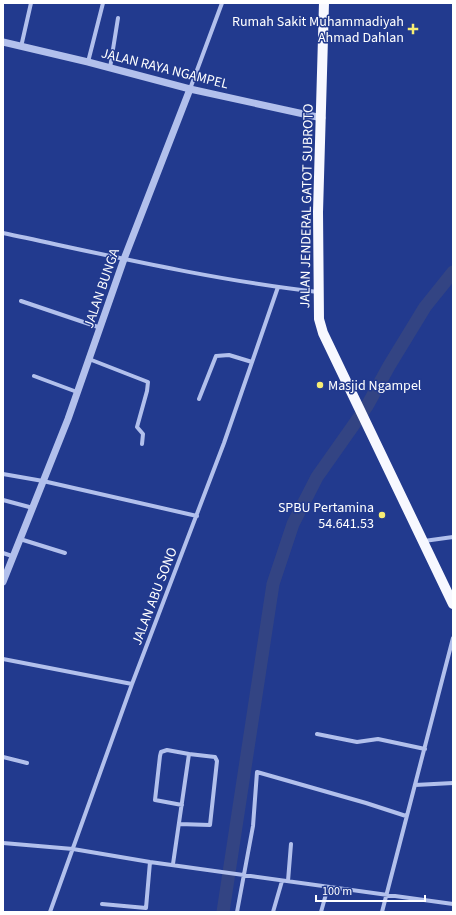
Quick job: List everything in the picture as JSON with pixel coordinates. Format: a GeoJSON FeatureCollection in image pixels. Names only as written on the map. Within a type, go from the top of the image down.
{"type":"FeatureCollection","features":[{"type":"Feature","properties":{"kind":"main road","name":"JALAN JENDERAL GATOT SUBROTO"},"geometry":{"type":"LineString","coordinates":[[324,3],[318,292],[319,319],[323,333],[368,429],[453,604]]}},
{"type":"Feature","properties":{"kind":"street"},"geometry":{"type":"LineString","coordinates":[[21,47],[31,3]]}},
{"type":"Feature","properties":{"kind":"street"},"geometry":{"type":"LineString","coordinates":[[88,62],[103,3]]}},
{"type":"Feature","properties":{"kind":"street","name":"JALAN BUNGA"},"geometry":{"type":"LineString","coordinates":[[3,582],[78,392],[124,259],[222,3]]}},
{"type":"Feature","properties":{"kind":"street"},"geometry":{"type":"LineString","coordinates":[[110,68],[118,18]]}},
{"type":"Feature","properties":{"kind":"street","name":"JALAN RAYA NGAMPEL"},"geometry":{"type":"LineString","coordinates":[[3,42],[88,62],[190,89],[322,118]]}},
{"type":"Feature","properties":{"kind":"street"},"geometry":{"type":"LineString","coordinates":[[3,233],[124,259],[278,287],[318,292]]}},
{"type":"Feature","properties":{"kind":"street","name":"JALAN ABU SONO"},"geometry":{"type":"LineString","coordinates":[[50,912],[132,684],[197,516],[278,287]]}},
{"type":"Feature","properties":{"kind":"street"},"geometry":{"type":"LineString","coordinates":[[20,301],[101,328]]}},
{"type":"Feature","properties":{"kind":"street"},"geometry":{"type":"LineString","coordinates":[[199,399],[216,356],[229,355],[252,362]]}},
{"type":"Feature","properties":{"kind":"street"},"geometry":{"type":"LineString","coordinates":[[89,359],[148,382],[148,391],[136,427],[143,434],[142,444]]}},
{"type":"Feature","properties":{"kind":"street"},"geometry":{"type":"LineString","coordinates":[[34,376],[78,392]]}},
{"type":"Feature","properties":{"kind":"street"},"geometry":{"type":"LineString","coordinates":[[3,474],[43,481],[197,516]]}},
{"type":"Feature","properties":{"kind":"street"},"geometry":{"type":"LineString","coordinates":[[3,500],[32,508]]}},
{"type":"Feature","properties":{"kind":"street"},"geometry":{"type":"LineString","coordinates":[[422,541],[453,537]]}},
{"type":"Feature","properties":{"kind":"street"},"geometry":{"type":"LineString","coordinates":[[20,540],[65,553]]}},
{"type":"Feature","properties":{"kind":"street"},"geometry":{"type":"LineString","coordinates":[[3,554],[12,556]]}},
{"type":"Feature","properties":{"kind":"street"},"geometry":{"type":"LineString","coordinates":[[382,912],[453,638]]}},
{"type":"Feature","properties":{"kind":"street"},"geometry":{"type":"LineString","coordinates":[[3,659],[132,684]]}},
{"type":"Feature","properties":{"kind":"street"},"geometry":{"type":"LineString","coordinates":[[317,734],[358,742],[378,739],[425,749]]}},
{"type":"Feature","properties":{"kind":"street"},"geometry":{"type":"LineString","coordinates":[[179,824],[209,825],[211,823],[217,759],[167,750],[161,752],[155,800],[182,805]]}},
{"type":"Feature","properties":{"kind":"street"},"geometry":{"type":"LineString","coordinates":[[173,864],[189,754]]}},
{"type":"Feature","properties":{"kind":"street"},"geometry":{"type":"LineString","coordinates":[[3,757],[27,763]]}},
{"type":"Feature","properties":{"kind":"street"},"geometry":{"type":"LineString","coordinates":[[237,912],[242,874],[253,826],[258,772],[406,816]]}},
{"type":"Feature","properties":{"kind":"street"},"geometry":{"type":"LineString","coordinates":[[415,785],[453,783]]}},
{"type":"Feature","properties":{"kind":"street"},"geometry":{"type":"LineString","coordinates":[[3,843],[73,849],[150,862],[228,871],[282,881],[453,904]]}},
{"type":"Feature","properties":{"kind":"street"},"geometry":{"type":"LineString","coordinates":[[288,881],[291,844]]}},
{"type":"Feature","properties":{"kind":"street"},"geometry":{"type":"LineString","coordinates":[[102,904],[146,908],[150,862]]}},
{"type":"Feature","properties":{"kind":"street"},"geometry":{"type":"LineString","coordinates":[[274,912],[282,881]]}},
{"type":"Feature","properties":{"kind":"street"},"geometry":{"type":"LineString","coordinates":[[321,912],[328,887]]}},
{"type":"Feature","properties":{"kind":"waterway"},"geometry":{"type":"LineString","coordinates":[[223,912],[273,584],[293,524],[317,477],[367,406],[389,366],[425,307],[453,272]]}},
{"type":"Feature","properties":{"kind":"place","name":"Rumah Sakit Muhammadiyah Ahmad Dahlan"},"geometry":{"type":"Point","coordinates":[413,29]}},
{"type":"Feature","properties":{"kind":"place","name":"Masjid Ngampel"},"geometry":{"type":"Point","coordinates":[320,385]}},
{"type":"Feature","properties":{"kind":"place","name":"SPBU Pertamina 54.641.53"},"geometry":{"type":"Point","coordinates":[382,515]}}]}
